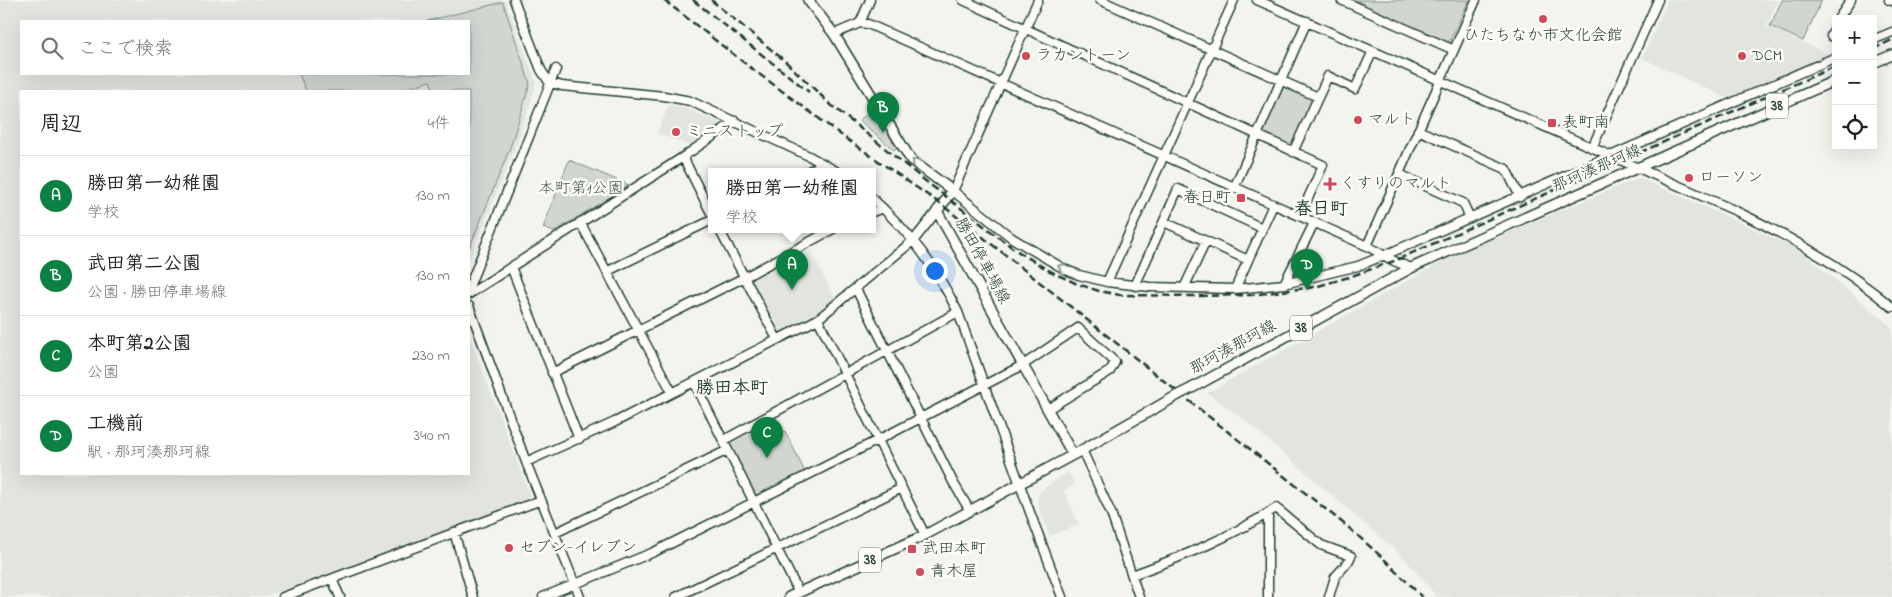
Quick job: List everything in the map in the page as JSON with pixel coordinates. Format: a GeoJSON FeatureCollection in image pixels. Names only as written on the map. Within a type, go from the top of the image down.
{"type":"FeatureCollection","features":[{"type":"Feature","properties":{"kind":"main road"},"geometry":{"type":"LineString","coordinates":[[808,0],[834,34],[911,160],[953,192]]}},
{"type":"Feature","properties":{"kind":"main road"},"geometry":{"type":"LineString","coordinates":[[1877,61],[1892,55]]}},
{"type":"Feature","properties":{"kind":"main road","name":"那珂湊那珂線"},"geometry":{"type":"LineString","coordinates":[[789,597],[926,535],[1020,485],[1178,395],[1411,268],[1832,82]]}},
{"type":"Feature","properties":{"kind":"main road","name":"勝田停車場線"},"geometry":{"type":"LineString","coordinates":[[953,192],[937,211],[1073,455]]}},
{"type":"Feature","properties":{"kind":"street"},"geometry":{"type":"LineString","coordinates":[[514,0],[541,70],[549,82],[562,86],[679,98],[702,105],[831,168]]}},
{"type":"Feature","properties":{"kind":"street"},"geometry":{"type":"LineString","coordinates":[[860,23],[870,0]]}},
{"type":"Feature","properties":{"kind":"street"},"geometry":{"type":"LineString","coordinates":[[963,0],[1322,165],[1300,216]]}},
{"type":"Feature","properties":{"kind":"street"},"geometry":{"type":"LineString","coordinates":[[1038,0],[953,192],[1012,238],[1036,254],[1066,270],[1107,282],[1135,286],[1235,289],[1284,284],[1358,266],[1520,197],[1832,59]]}},
{"type":"Feature","properties":{"kind":"street"},"geometry":{"type":"LineString","coordinates":[[1100,0],[1318,96]]}},
{"type":"Feature","properties":{"kind":"street"},"geometry":{"type":"LineString","coordinates":[[1107,282],[1234,0]]}},
{"type":"Feature","properties":{"kind":"street"},"geometry":{"type":"LineString","coordinates":[[1257,0],[1778,231],[1810,249],[1892,307]]}},
{"type":"Feature","properties":{"kind":"street"},"geometry":{"type":"LineString","coordinates":[[1341,0],[1454,50]]}},
{"type":"Feature","properties":{"kind":"street"},"geometry":{"type":"LineString","coordinates":[[1367,246],[1476,0]]}},
{"type":"Feature","properties":{"kind":"street"},"geometry":{"type":"LineString","coordinates":[[1592,148],[1658,0]]}},
{"type":"Feature","properties":{"kind":"street"},"geometry":{"type":"LineString","coordinates":[[1841,15],[1851,0]]}},
{"type":"Feature","properties":{"kind":"street"},"geometry":{"type":"LineString","coordinates":[[1234,188],[1307,21]]}},
{"type":"Feature","properties":{"kind":"street"},"geometry":{"type":"LineString","coordinates":[[834,34],[860,23],[868,24],[1367,246],[1411,268]]}},
{"type":"Feature","properties":{"kind":"street"},"geometry":{"type":"LineString","coordinates":[[1877,38],[1892,32]]}},
{"type":"Feature","properties":{"kind":"street"},"geometry":{"type":"LineString","coordinates":[[1293,152],[1328,76],[1355,88],[1373,51]]}},
{"type":"Feature","properties":{"kind":"street"},"geometry":{"type":"LineString","coordinates":[[470,284],[549,82],[556,69]]}},
{"type":"Feature","properties":{"kind":"street"},"geometry":{"type":"LineString","coordinates":[[470,293],[683,157],[735,121]]}},
{"type":"Feature","properties":{"kind":"street"},"geometry":{"type":"LineString","coordinates":[[1418,130],[1506,169],[1520,197]]}},
{"type":"Feature","properties":{"kind":"street"},"geometry":{"type":"LineString","coordinates":[[683,157],[708,208]]}},
{"type":"Feature","properties":{"kind":"street"},"geometry":{"type":"LineString","coordinates":[[815,168],[824,164]]}},
{"type":"Feature","properties":{"kind":"street"},"geometry":{"type":"LineString","coordinates":[[1399,174],[1463,202],[1470,218]]}},
{"type":"Feature","properties":{"kind":"street"},"geometry":{"type":"LineString","coordinates":[[1135,286],[1178,189],[1262,228]]}},
{"type":"Feature","properties":{"kind":"street"},"geometry":{"type":"LineString","coordinates":[[876,202],[914,240],[945,286],[958,312],[1062,597]]}},
{"type":"Feature","properties":{"kind":"street"},"geometry":{"type":"LineString","coordinates":[[1235,289],[1273,205]]}},
{"type":"Feature","properties":{"kind":"street"},"geometry":{"type":"LineString","coordinates":[[876,210],[882,208]]}},
{"type":"Feature","properties":{"kind":"street"},"geometry":{"type":"LineString","coordinates":[[526,462],[579,439],[818,319],[914,240],[937,211]]}},
{"type":"Feature","properties":{"kind":"street"},"geometry":{"type":"LineString","coordinates":[[580,222],[672,392]]}},
{"type":"Feature","properties":{"kind":"street"},"geometry":{"type":"LineString","coordinates":[[608,271],[708,222]]}},
{"type":"Feature","properties":{"kind":"street"},"geometry":{"type":"LineString","coordinates":[[1164,222],[1248,260]]}},
{"type":"Feature","properties":{"kind":"street"},"geometry":{"type":"LineString","coordinates":[[1284,284],[1314,223]]}},
{"type":"Feature","properties":{"kind":"street"},"geometry":{"type":"LineString","coordinates":[[721,233],[777,339]]}},
{"type":"Feature","properties":{"kind":"street"},"geometry":{"type":"LineString","coordinates":[[552,373],[640,331],[826,233]]}},
{"type":"Feature","properties":{"kind":"street"},"geometry":{"type":"LineString","coordinates":[[1184,288],[1206,241]]}},
{"type":"Feature","properties":{"kind":"street"},"geometry":{"type":"LineString","coordinates":[[511,267],[579,439]]}},
{"type":"Feature","properties":{"kind":"street"},"geometry":{"type":"LineString","coordinates":[[856,289],[953,482],[970,511]]}},
{"type":"Feature","properties":{"kind":"street"},"geometry":{"type":"LineString","coordinates":[[470,309],[526,462],[580,597]]}},
{"type":"Feature","properties":{"kind":"street"},"geometry":{"type":"LineString","coordinates":[[724,440],[958,312]]}},
{"type":"Feature","properties":{"kind":"street"},"geometry":{"type":"LineString","coordinates":[[818,319],[926,535]]}},
{"type":"Feature","properties":{"kind":"street"},"geometry":{"type":"LineString","coordinates":[[543,597],[654,552],[878,440],[1023,365],[1078,328],[1115,362],[1110,371],[1048,409]]}},
{"type":"Feature","properties":{"kind":"street"},"geometry":{"type":"LineString","coordinates":[[694,382],[755,501],[799,593]]}},
{"type":"Feature","properties":{"kind":"street"},"geometry":{"type":"LineString","coordinates":[[555,533],[728,450]]}},
{"type":"Feature","properties":{"kind":"street"},"geometry":{"type":"LineString","coordinates":[[1082,450],[1111,512],[1139,597]]}},
{"type":"Feature","properties":{"kind":"street"},"geometry":{"type":"LineString","coordinates":[[676,597],[902,488]]}},
{"type":"Feature","properties":{"kind":"street"},"geometry":{"type":"LineString","coordinates":[[283,597],[541,500]]}},
{"type":"Feature","properties":{"kind":"street"},"geometry":{"type":"LineString","coordinates":[[1132,575],[1190,554],[1276,508],[1321,545],[1351,556],[1336,577],[1329,597]]}},
{"type":"Feature","properties":{"kind":"street"},"geometry":{"type":"LineString","coordinates":[[1268,513],[1268,597]]}},
{"type":"Feature","properties":{"kind":"street"},"geometry":{"type":"LineString","coordinates":[[454,532],[473,597]]}},
{"type":"Feature","properties":{"kind":"street"},"geometry":{"type":"LineString","coordinates":[[332,578],[340,597]]}},
{"type":"Feature","properties":{"kind":"shaded area"},"geometry":{"type":"Polygon","coordinates":[[[0,0],[505,0],[536,81],[534,93],[516,146],[470,258],[470,90],[20,90],[20,475],[470,475],[470,338],[530,495],[522,502],[264,597],[0,597],[0,0]]]}},
{"type":"Feature","properties":{"kind":"shaded area"},"geometry":{"type":"Polygon","coordinates":[[[1668,0],[1778,0],[1767,26],[1831,55],[1730,100],[1642,58],[1668,0]]]}},
{"type":"Feature","properties":{"kind":"shaded area"},"geometry":{"type":"Polygon","coordinates":[[[669,104],[719,122],[718,127],[690,146],[657,133],[669,104]]]}},
{"type":"Feature","properties":{"kind":"shaded area"},"geometry":{"type":"Polygon","coordinates":[[[1639,178],[1795,248],[1892,327],[1892,597],[1437,597],[1404,558],[1246,421],[1207,393],[1454,255],[1639,178]]]}},
{"type":"Feature","properties":{"kind":"shaded area"},"geometry":{"type":"Polygon","coordinates":[[[807,244],[835,298],[816,315],[780,334],[776,333],[749,281],[750,277],[807,244]]]}},
{"type":"Feature","properties":{"kind":"shaded area"},"geometry":{"type":"Polygon","coordinates":[[[1068,472],[1075,485],[1064,490],[1079,525],[1050,536],[1040,512],[1037,498],[1040,492],[1049,484],[1068,472]]]}},
{"type":"Feature","properties":{"kind":"green space"},"geometry":{"type":"Polygon","coordinates":[[[1350,0],[1469,0],[1450,41],[1445,42],[1350,0]]]}},
{"type":"Feature","properties":{"kind":"green space"},"geometry":{"type":"Polygon","coordinates":[[[1782,0],[1822,0],[1803,41],[1770,26],[1782,0]]]}},
{"type":"Feature","properties":{"kind":"green space"},"geometry":{"type":"Polygon","coordinates":[[[503,2],[530,84],[510,148],[470,247],[470,90],[434,90],[430,81],[402,90],[306,90],[299,75],[470,75],[470,20],[431,20],[503,2]]]}},
{"type":"Feature","properties":{"kind":"green space"},"geometry":{"type":"Polygon","coordinates":[[[1280,80],[1318,97],[1293,152],[1256,135],[1280,80]]]}},
{"type":"Feature","properties":{"kind":"green space"},"geometry":{"type":"Polygon","coordinates":[[[875,108],[899,146],[894,150],[859,120],[875,108]]]}},
{"type":"Feature","properties":{"kind":"green space","name":"本町第1公園"},"geometry":{"type":"Polygon","coordinates":[[[569,160],[629,185],[554,232],[543,228],[569,160]]]}},
{"type":"Feature","properties":{"kind":"green space"},"geometry":{"type":"Polygon","coordinates":[[[767,420],[776,436],[785,431],[805,472],[757,496],[754,494],[729,444],[731,438],[767,420]]]}},
{"type":"Feature","properties":{"kind":"railway"},"geometry":{"type":"LineString","coordinates":[[664,0],[848,140],[942,205],[1348,527],[1422,597]]}},
{"type":"Feature","properties":{"kind":"railway"},"geometry":{"type":"LineString","coordinates":[[693,0],[809,92]]}},
{"type":"Feature","properties":{"kind":"railway"},"geometry":{"type":"LineString","coordinates":[[711,0],[785,61],[831,105],[1014,249],[1048,270],[1075,283],[1099,291],[1120,295],[1251,295],[1315,287],[1349,277],[1394,261],[1832,68]]}},
{"type":"Feature","properties":{"kind":"railway"},"geometry":{"type":"LineString","coordinates":[[1877,47],[1892,40]]}},
{"type":"Feature","properties":{"kind":"place","name":"ひたちなか市文化会館"},"geometry":{"type":"Point","coordinates":[1543,19]}},
{"type":"Feature","properties":{"kind":"place","name":"ラカントーン"},"geometry":{"type":"Point","coordinates":[1026,56]}},
{"type":"Feature","properties":{"kind":"place","name":"DCM"},"geometry":{"type":"Point","coordinates":[1742,56]}},
{"type":"Feature","properties":{"kind":"place","name":"マルト"},"geometry":{"type":"Point","coordinates":[1358,120]}},
{"type":"Feature","properties":{"kind":"place","name":"表町南"},"geometry":{"type":"Point","coordinates":[1552,123]}},
{"type":"Feature","properties":{"kind":"place","name":"ミニストップ"},"geometry":{"type":"Point","coordinates":[676,132]}},
{"type":"Feature","properties":{"kind":"place","name":"武田第二公園"},"geometry":{"type":"Point","coordinates":[883,133]}},
{"type":"Feature","properties":{"kind":"place","name":"ローソン"},"geometry":{"type":"Point","coordinates":[1689,178]}},
{"type":"Feature","properties":{"kind":"place","name":"くすりのマルト"},"geometry":{"type":"Point","coordinates":[1330,184]}},
{"type":"Feature","properties":{"kind":"place","name":"春日町"},"geometry":{"type":"Point","coordinates":[1241,198]}},
{"type":"Feature","properties":{"kind":"place","name":"勝田第一幼稚園"},"geometry":{"type":"Point","coordinates":[792,290]}},
{"type":"Feature","properties":{"kind":"place","name":"工機前"},"geometry":{"type":"Point","coordinates":[1307,290]}},
{"type":"Feature","properties":{"kind":"place","name":"本町第2公園"},"geometry":{"type":"Point","coordinates":[767,458]}},
{"type":"Feature","properties":{"kind":"place","name":"セブン-イレブン"},"geometry":{"type":"Point","coordinates":[509,548]}},
{"type":"Feature","properties":{"kind":"place","name":"武田本町"},"geometry":{"type":"Point","coordinates":[912,549]}},
{"type":"Feature","properties":{"kind":"place","name":"青木屋"},"geometry":{"type":"Point","coordinates":[920,572]}},
{"type":"Feature","properties":{"kind":"district","name":"春日町"},"geometry":{"type":"Point","coordinates":[1321,210]}},
{"type":"Feature","properties":{"kind":"district","name":"勝田本町"},"geometry":{"type":"Point","coordinates":[732,389]}}]}
